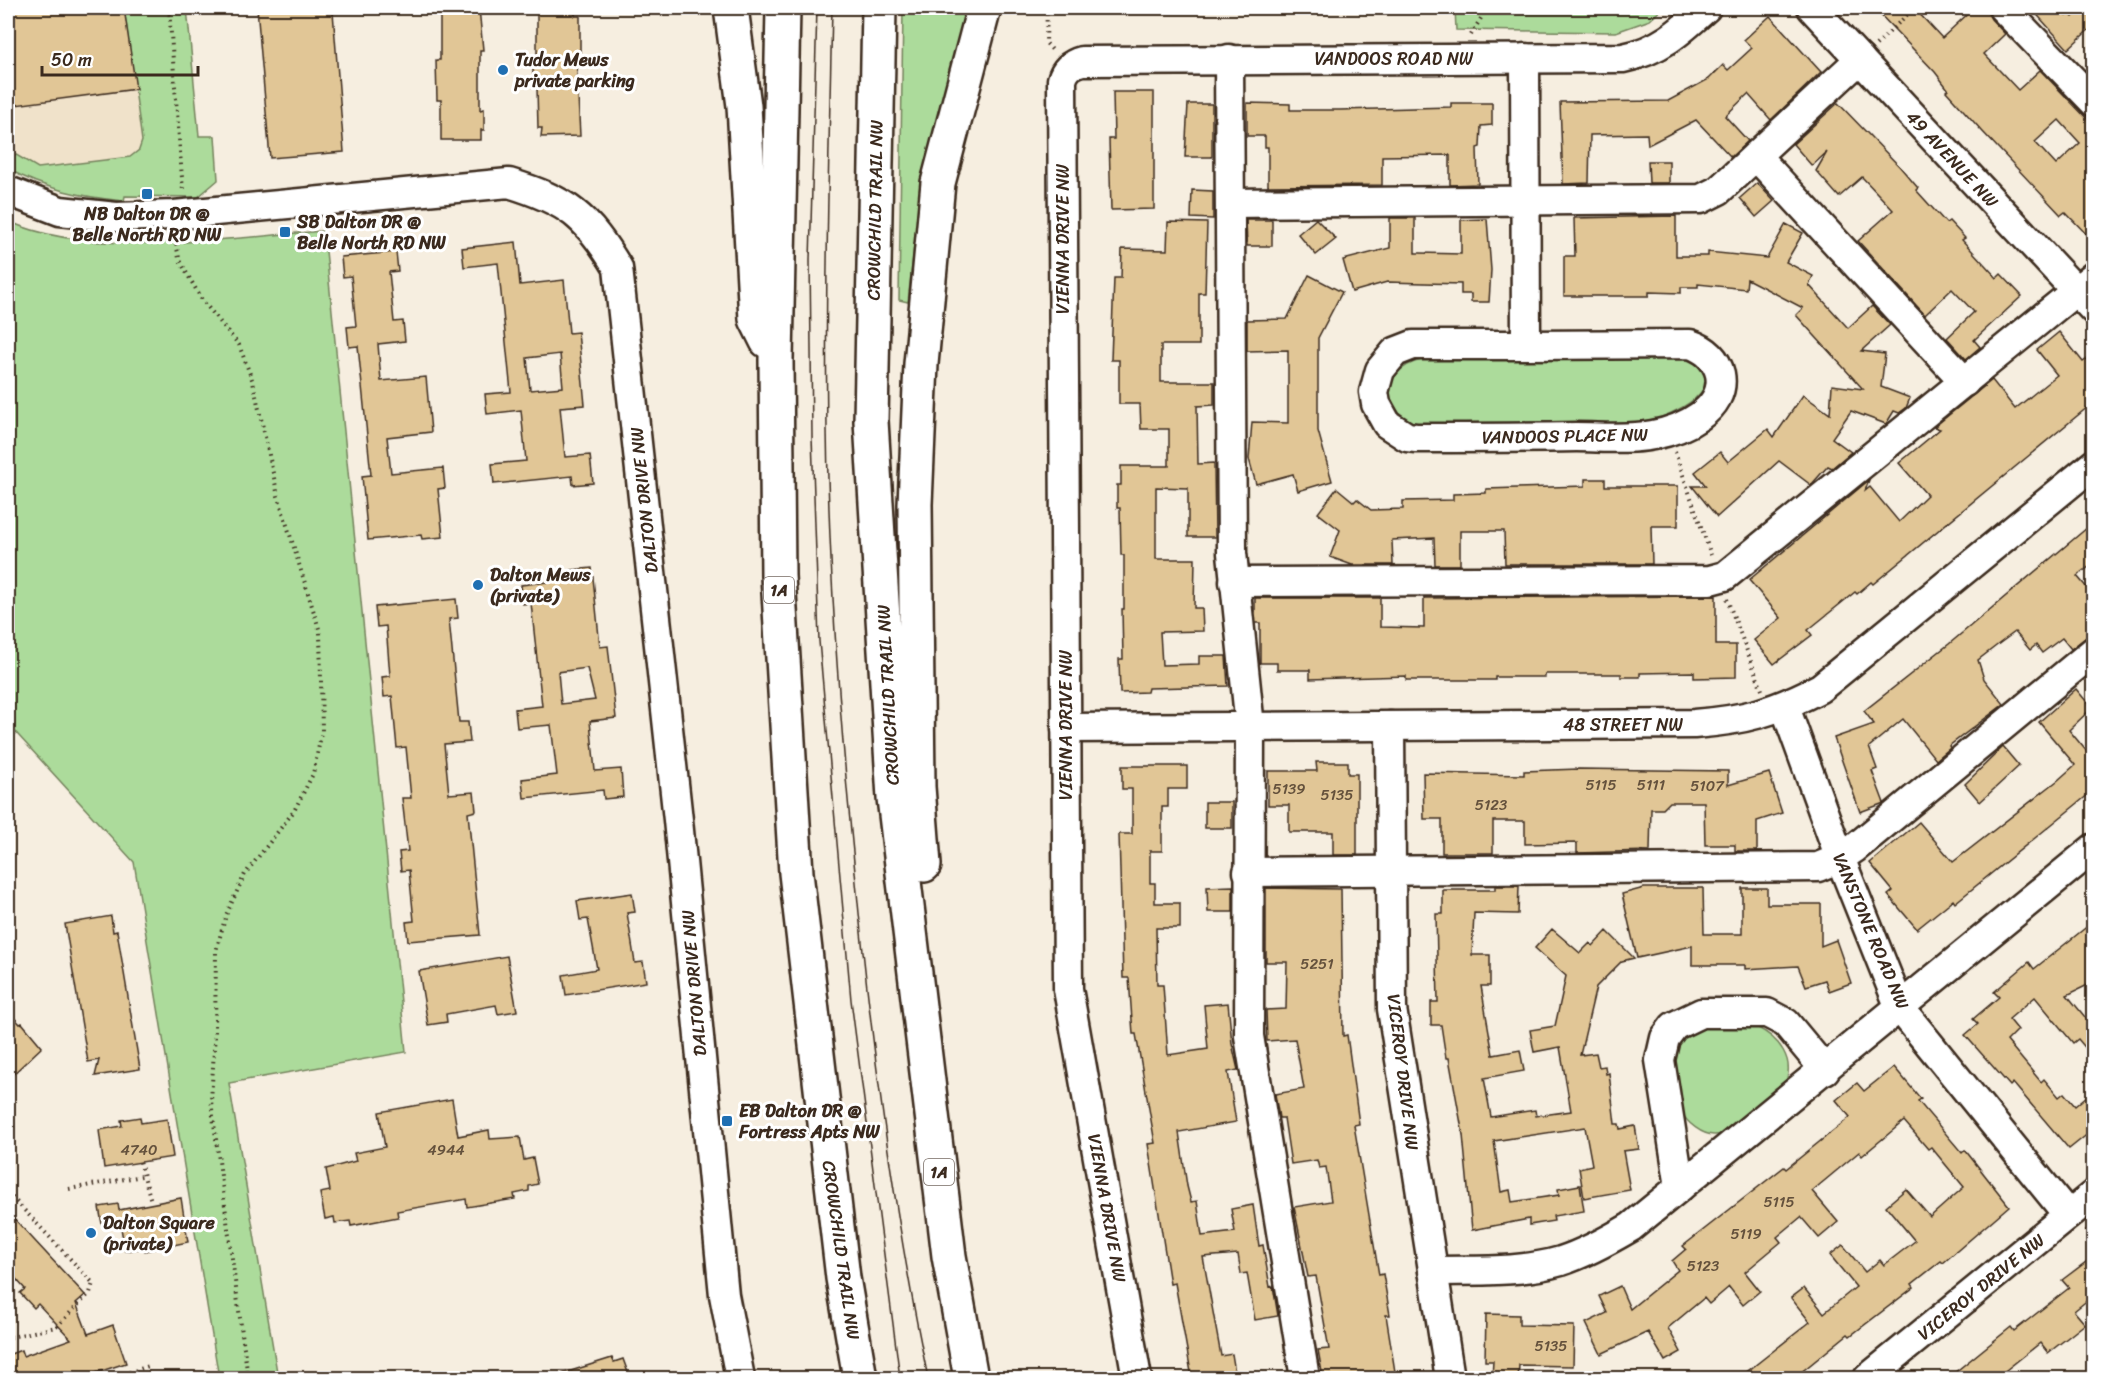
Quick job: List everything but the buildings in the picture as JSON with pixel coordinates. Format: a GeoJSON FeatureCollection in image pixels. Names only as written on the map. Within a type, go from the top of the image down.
{"type":"FeatureCollection","features":[{"type":"Feature","properties":{"kind":"highway"},"geometry":{"type":"LineString","coordinates":[[730,8],[744,106],[756,319],[776,360]]}},
{"type":"Feature","properties":{"kind":"highway","name":"CROWCHILD TRAIL NW"},"geometry":{"type":"LineString","coordinates":[[783,8],[776,360],[778,576],[796,873],[843,1278],[860,1378]]}},
{"type":"Feature","properties":{"kind":"highway","name":"CROWCHILD TRAIL NW"},"geometry":{"type":"LineString","coordinates":[[879,8],[871,420],[894,798],[916,965],[949,1256],[971,1378]]}},
{"type":"Feature","properties":{"kind":"highway"},"geometry":{"type":"LineString","coordinates":[[916,965],[927,914],[918,787],[915,583],[915,504],[921,364],[938,183],[984,8]]}},
{"type":"Feature","properties":{"kind":"street","name":"VANDOOS ROAD NW"},"geometry":{"type":"LineString","coordinates":[[1068,68],[1082,61],[1623,58],[1635,56],[1665,44],[1706,8]]}},
{"type":"Feature","properties":{"kind":"street","name":"49 AVENUE NW"},"geometry":{"type":"LineString","coordinates":[[1812,8],[2088,292]]}},
{"type":"Feature","properties":{"kind":"street"},"geometry":{"type":"LineString","coordinates":[[2003,8],[2094,102]]}},
{"type":"Feature","properties":{"kind":"street"},"geometry":{"type":"LineString","coordinates":[[1525,58],[1526,345]]}},
{"type":"Feature","properties":{"kind":"street"},"geometry":{"type":"LineString","coordinates":[[1231,203],[1701,199],[1719,190],[1860,59]]}},
{"type":"Feature","properties":{"kind":"street"},"geometry":{"type":"LineString","coordinates":[[1229,60],[1233,582],[1250,728],[1249,1036],[1305,1378]]}},
{"type":"Feature","properties":{"kind":"street","name":"VIENNA DRIVE NW"},"geometry":{"type":"LineString","coordinates":[[1068,68],[1062,81],[1068,989],[1137,1378]]}},
{"type":"Feature","properties":{"kind":"street"},"geometry":{"type":"LineString","coordinates":[[1756,156],[1965,382]]}},
{"type":"Feature","properties":{"kind":"street","name":"DALTON DRIVE NW"},"geometry":{"type":"LineString","coordinates":[[8,191],[60,211],[116,217],[174,215],[509,183],[542,193],[571,208],[598,235],[618,268],[678,820],[723,1284],[740,1378]]}},
{"type":"Feature","properties":{"kind":"street"},"geometry":{"type":"LineString","coordinates":[[1233,582],[1698,580],[1725,576],[1965,382],[2088,292]]}},
{"type":"Feature","properties":{"kind":"street","name":"VANDOOS PLACE NW"},"geometry":{"type":"LineString","coordinates":[[1690,344],[1699,347],[1714,360],[1720,379],[1720,389],[1712,406],[1681,426],[1665,432],[1637,437],[1416,438],[1396,432],[1380,415],[1374,392],[1380,370],[1386,360],[1405,347],[1526,345],[1690,344]]}},
{"type":"Feature","properties":{"kind":"street","name":"48 STREET NW"},"geometry":{"type":"LineString","coordinates":[[1066,728],[1729,722],[1785,707],[1820,688],[2094,464]]}},
{"type":"Feature","properties":{"kind":"street"},"geometry":{"type":"LineString","coordinates":[[1248,872],[1800,869],[1818,867],[1840,858],[2094,651]]}},
{"type":"Feature","properties":{"kind":"street","name":"VANSTONE ROAD NW"},"geometry":{"type":"LineString","coordinates":[[1785,707],[1840,858],[1900,1008],[2068,1215]]}},
{"type":"Feature","properties":{"kind":"street","name":"VICEROY DRIVE NW"},"geometry":{"type":"LineString","coordinates":[[1390,726],[1392,1009],[1450,1378]]}},
{"type":"Feature","properties":{"kind":"street"},"geometry":{"type":"LineString","coordinates":[[1433,1271],[1521,1269],[1559,1262],[1580,1254],[1631,1227],[2094,848]]}},
{"type":"Feature","properties":{"kind":"street"},"geometry":{"type":"LineString","coordinates":[[1680,1187],[1660,1060],[1665,1038],[1674,1026],[1701,1013],[1767,1013],[1786,1023],[1825,1070]]}},
{"type":"Feature","properties":{"kind":"street","name":"VICEROY DRIVE NW"},"geometry":{"type":"LineString","coordinates":[[1868,1378],[2094,1194]]}},
{"type":"Feature","properties":{"kind":"path"},"geometry":{"type":"LineString","coordinates":[[169,8],[184,201]]}},
{"type":"Feature","properties":{"kind":"path"},"geometry":{"type":"LineString","coordinates":[[1047,8],[1046,43],[1068,68]]}},
{"type":"Feature","properties":{"kind":"path"},"geometry":{"type":"LineString","coordinates":[[1472,58],[1472,32],[1487,8]]}},
{"type":"Feature","properties":{"kind":"path"},"geometry":{"type":"LineString","coordinates":[[1860,59],[1914,8]]}},
{"type":"Feature","properties":{"kind":"path"},"geometry":{"type":"LineString","coordinates":[[175,237],[179,258],[185,270],[202,300],[238,345],[253,382],[278,496],[320,632],[322,731],[313,774],[294,811],[245,874],[226,915],[216,951],[211,1101],[248,1378]]}},
{"type":"Feature","properties":{"kind":"path"},"geometry":{"type":"LineString","coordinates":[[141,1162],[142,1176],[151,1201]]}},
{"type":"Feature","properties":{"kind":"path"},"geometry":{"type":"LineString","coordinates":[[69,1189],[142,1176]]}},
{"type":"Feature","properties":{"kind":"path"},"geometry":{"type":"LineString","coordinates":[[8,1193],[93,1283],[90,1293],[56,1326],[9,1337]]}},
{"type":"Feature","properties":{"kind":"path"},"geometry":{"type":"LineString","coordinates":[[112,1378],[149,1366]]}},
{"type":"Feature","properties":{"kind":"shaded area"},"geometry":{"type":"Polygon","coordinates":[[[8,8],[124,8],[151,187],[40,176],[8,159],[8,8]]]}},
{"type":"Feature","properties":{"kind":"green space"},"geometry":{"type":"Polygon","coordinates":[[[124,8],[187,8],[199,136],[215,136],[218,180],[198,197],[125,196],[124,201],[93,197],[49,187],[8,169],[8,150],[38,168],[130,157],[139,150],[142,141],[124,8]]]}},
{"type":"Feature","properties":{"kind":"green space"},"geometry":{"type":"Polygon","coordinates":[[[903,8],[970,8],[931,148],[916,228],[908,302],[899,300],[903,8]]]}},
{"type":"Feature","properties":{"kind":"green space"},"geometry":{"type":"Polygon","coordinates":[[[1455,8],[1663,8],[1650,20],[1616,32],[1456,30],[1455,8]]]}},
{"type":"Feature","properties":{"kind":"green space"},"geometry":{"type":"Polygon","coordinates":[[[8,221],[42,233],[80,240],[121,243],[205,241],[324,231],[406,1052],[229,1083],[278,1378],[219,1378],[134,862],[8,724],[8,221]]]}},
{"type":"Feature","properties":{"kind":"green space"},"geometry":{"type":"Polygon","coordinates":[[[1688,357],[1701,368],[1706,379],[1703,389],[1695,399],[1683,407],[1644,423],[1417,425],[1404,417],[1391,398],[1390,388],[1401,369],[1427,359],[1688,357]]]}},
{"type":"Feature","properties":{"kind":"green space"},"geometry":{"type":"Polygon","coordinates":[[[1756,1027],[1764,1031],[1783,1050],[1788,1067],[1784,1086],[1774,1097],[1725,1133],[1714,1135],[1700,1131],[1687,1120],[1681,1108],[1676,1057],[1679,1043],[1687,1034],[1697,1029],[1756,1027]]]}},
{"type":"Feature","properties":{"kind":"tram line"},"geometry":{"type":"LineString","coordinates":[[817,8],[810,260],[812,437],[819,641],[851,1000],[900,1378]]}},
{"type":"Feature","properties":{"kind":"tram line"},"geometry":{"type":"LineString","coordinates":[[832,8],[827,377],[828,485],[836,651],[861,936],[876,1063],[904,1252],[928,1378]]}},
{"type":"Feature","properties":{"kind":"place","name":"Tudor Mews private parking"},"geometry":{"type":"Point","coordinates":[503,70]}},
{"type":"Feature","properties":{"kind":"place","name":"NB Dalton DR @ Belle North RD NW"},"geometry":{"type":"Point","coordinates":[147,194]}},
{"type":"Feature","properties":{"kind":"place","name":"SB Dalton DR @ Belle North RD NW"},"geometry":{"type":"Point","coordinates":[285,232]}},
{"type":"Feature","properties":{"kind":"place","name":"Dalton Mews (private)"},"geometry":{"type":"Point","coordinates":[478,585]}},
{"type":"Feature","properties":{"kind":"place","name":"EB Dalton DR @ Fortress Apts NW"},"geometry":{"type":"Point","coordinates":[727,1121]}},
{"type":"Feature","properties":{"kind":"place","name":"Dalton Square (private)"},"geometry":{"type":"Point","coordinates":[91,1233]}}]}
